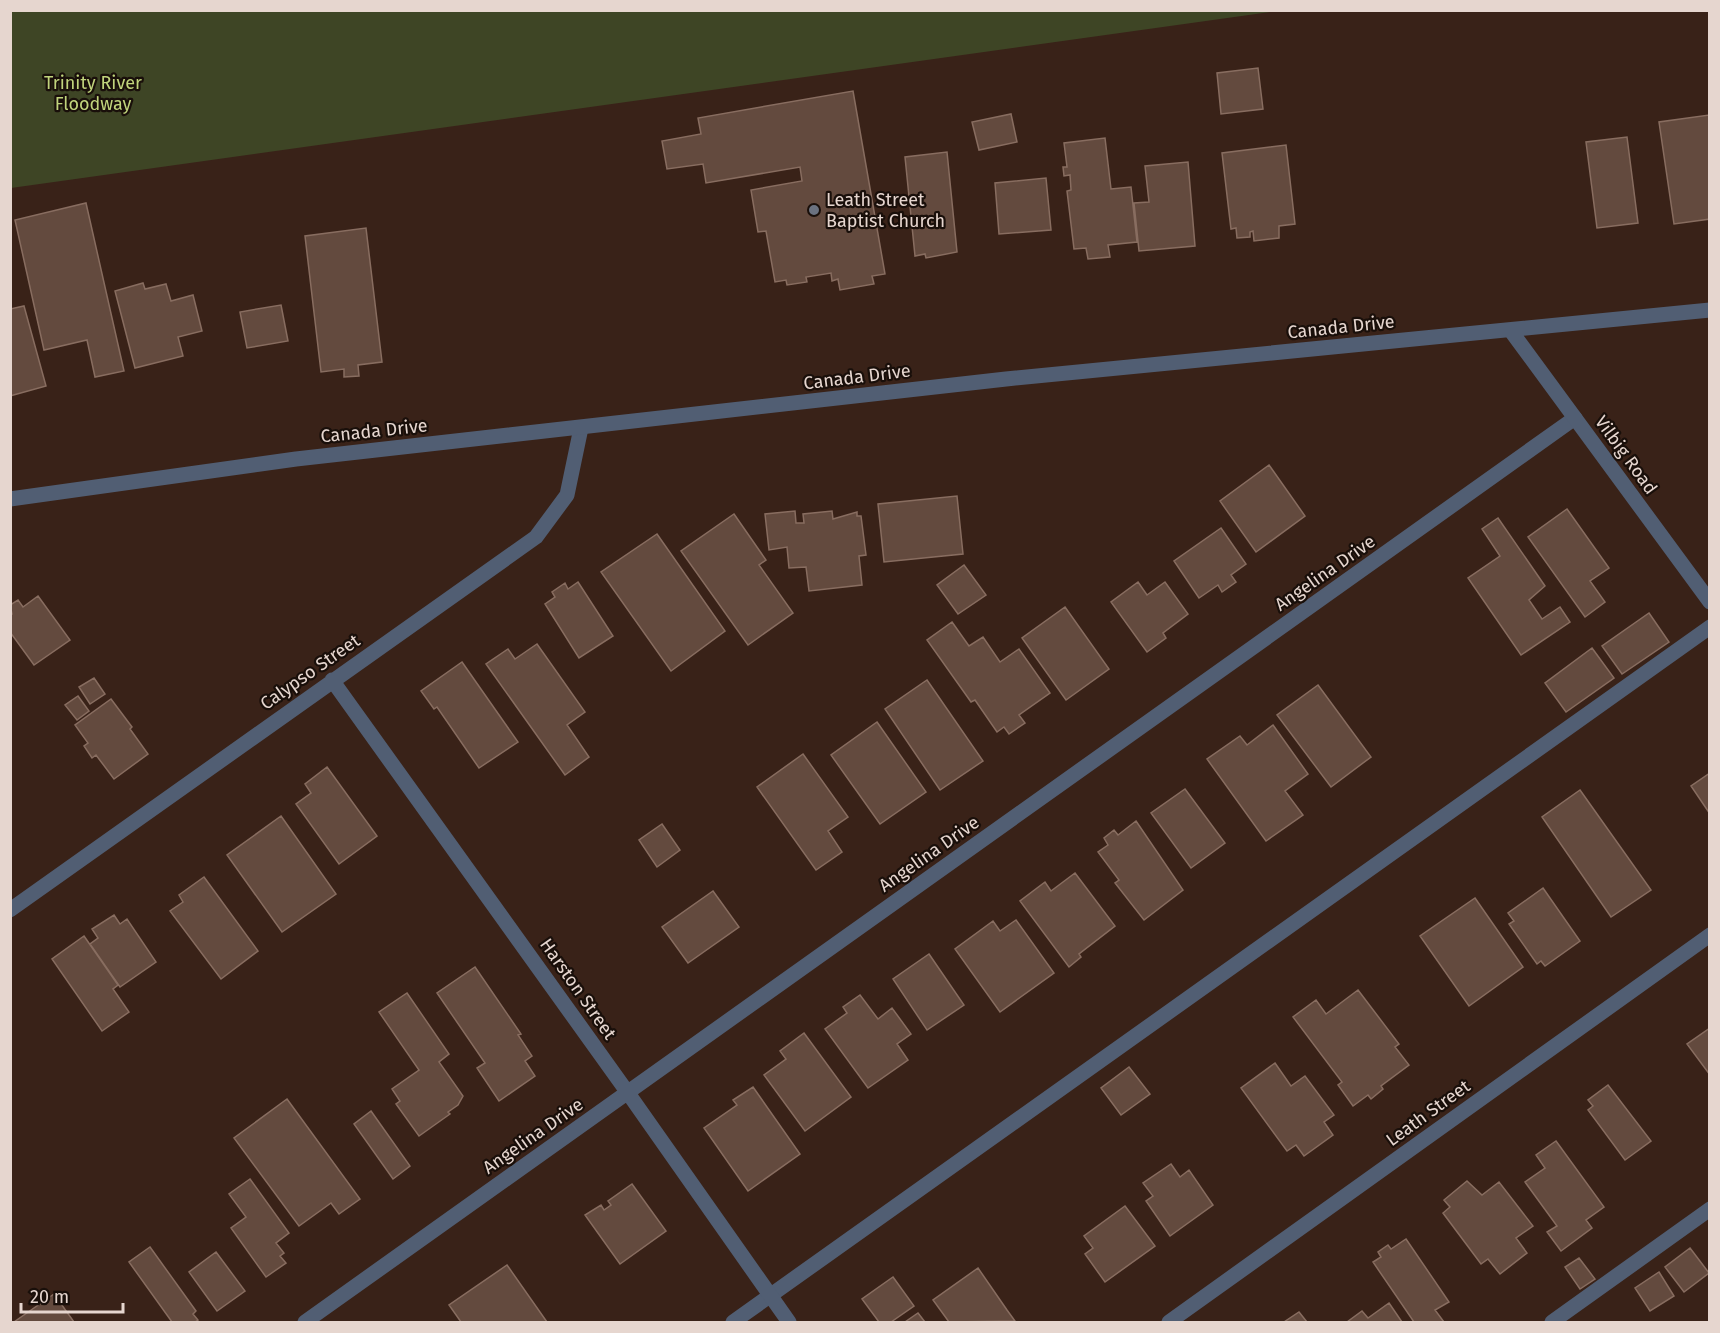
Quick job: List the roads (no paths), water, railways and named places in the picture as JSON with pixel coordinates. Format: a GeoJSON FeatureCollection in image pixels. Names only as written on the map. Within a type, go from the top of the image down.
{"type":"FeatureCollection","features":[{"type":"Feature","properties":{"kind":"street","name":"Canada Drive"},"geometry":{"type":"LineString","coordinates":[[10,499],[296,459],[1006,379],[1710,310]]}},
{"type":"Feature","properties":{"kind":"street","name":"Vilbig Road"},"geometry":{"type":"LineString","coordinates":[[1511,331],[1710,602]]}},
{"type":"Feature","properties":{"kind":"street","name":"Angelina Drive"},"geometry":{"type":"LineString","coordinates":[[304,1323],[1575,418]]}},
{"type":"Feature","properties":{"kind":"street","name":"Calypso Street"},"geometry":{"type":"LineString","coordinates":[[10,910],[536,537],[567,495],[581,428]]}},
{"type":"Feature","properties":{"kind":"street"},"geometry":{"type":"LineString","coordinates":[[733,1323],[1710,627]]}},
{"type":"Feature","properties":{"kind":"street","name":"Harston Street"},"geometry":{"type":"LineString","coordinates":[[332,680],[628,1093],[789,1323]]}},
{"type":"Feature","properties":{"kind":"street","name":"Leath Street"},"geometry":{"type":"LineString","coordinates":[[1169,1323],[1710,935]]}},
{"type":"Feature","properties":{"kind":"street"},"geometry":{"type":"LineString","coordinates":[[1552,1323],[1710,1209]]}},
{"type":"Feature","properties":{"kind":"place","name":"Leath Street Baptist Church"},"geometry":{"type":"Point","coordinates":[814,210]}},
{"type":"Feature","properties":{"kind":"park label","name":"Trinity River Floodway"},"geometry":{"type":"Point","coordinates":[93,94]}}]}
